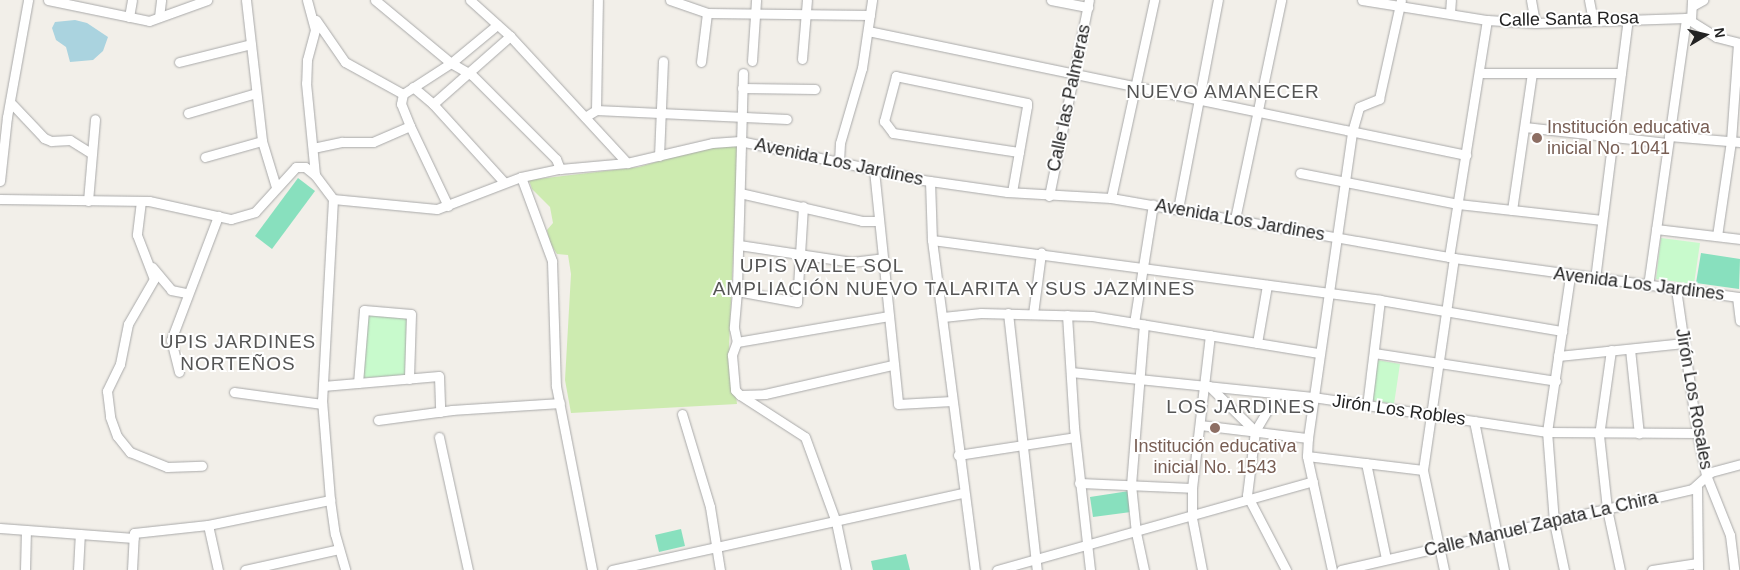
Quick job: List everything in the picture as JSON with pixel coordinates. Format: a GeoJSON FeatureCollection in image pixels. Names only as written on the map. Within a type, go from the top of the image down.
{"type":"FeatureCollection","features":[{"type":"Feature","properties":{"kind":"street"},"geometry":{"type":"LineString","coordinates":[[0,181],[7,118],[12,104],[28,0]]}},
{"type":"Feature","properties":{"kind":"street"},"geometry":{"type":"LineString","coordinates":[[48,0],[80,3],[149,21],[188,3],[207,0]]}},
{"type":"Feature","properties":{"kind":"street"},"geometry":{"type":"LineString","coordinates":[[129,17],[132,0]]}},
{"type":"Feature","properties":{"kind":"street"},"geometry":{"type":"LineString","coordinates":[[159,17],[161,0]]}},
{"type":"Feature","properties":{"kind":"street"},"geometry":{"type":"LineString","coordinates":[[246,0],[262,141],[276,187]]}},
{"type":"Feature","properties":{"kind":"street"},"geometry":{"type":"LineString","coordinates":[[375,0],[451,63],[467,72],[556,159],[560,169]]}},
{"type":"Feature","properties":{"kind":"street"},"geometry":{"type":"LineString","coordinates":[[470,0],[510,36],[627,164]]}},
{"type":"Feature","properties":{"kind":"street"},"geometry":{"type":"LineString","coordinates":[[596,110],[598,0]]}},
{"type":"Feature","properties":{"kind":"street"},"geometry":{"type":"LineString","coordinates":[[670,0],[707,12],[870,14]]}},
{"type":"Feature","properties":{"kind":"street"},"geometry":{"type":"LineString","coordinates":[[752,61],[756,0]]}},
{"type":"Feature","properties":{"kind":"street"},"geometry":{"type":"LineString","coordinates":[[802,59],[807,0]]}},
{"type":"Feature","properties":{"kind":"street"},"geometry":{"type":"LineString","coordinates":[[839,162],[840,143],[862,68],[872,0]]}},
{"type":"Feature","properties":{"kind":"street"},"geometry":{"type":"LineString","coordinates":[[1051,0],[1088,3]]}},
{"type":"Feature","properties":{"kind":"street"},"geometry":{"type":"LineString","coordinates":[[1111,198],[1154,0]]}},
{"type":"Feature","properties":{"kind":"street"},"geometry":{"type":"LineString","coordinates":[[1178,209],[1218,0]]}},
{"type":"Feature","properties":{"kind":"street"},"geometry":{"type":"LineString","coordinates":[[1235,218],[1281,0]]}},
{"type":"Feature","properties":{"kind":"street","name":"Calle Santa Rosa"},"geometry":{"type":"LineString","coordinates":[[1362,0],[1400,3],[1488,20],[1535,23],[1628,19],[1689,19]]}},
{"type":"Feature","properties":{"kind":"street"},"geometry":{"type":"LineString","coordinates":[[1450,13],[1452,0]]}},
{"type":"Feature","properties":{"kind":"street"},"geometry":{"type":"LineString","coordinates":[[1531,0],[1535,23]]}},
{"type":"Feature","properties":{"kind":"street"},"geometry":{"type":"LineString","coordinates":[[1589,0],[1593,21]]}},
{"type":"Feature","properties":{"kind":"street"},"geometry":{"type":"LineString","coordinates":[[1648,286],[1668,139],[1692,3],[1703,0]]}},
{"type":"Feature","properties":{"kind":"street"},"geometry":{"type":"LineString","coordinates":[[308,3],[319,26],[340,57],[403,94]]}},
{"type":"Feature","properties":{"kind":"street"},"geometry":{"type":"LineString","coordinates":[[308,3],[316,30],[307,60],[306,83],[314,148],[315,175]]}},
{"type":"Feature","properties":{"kind":"street","name":"Calle las Palmeras"},"geometry":{"type":"LineString","coordinates":[[1048,196],[1088,3]]}},
{"type":"Feature","properties":{"kind":"street"},"geometry":{"type":"LineString","coordinates":[[1332,570],[1307,456],[1308,438],[1352,132],[1359,107],[1379,99],[1400,3]]}},
{"type":"Feature","properties":{"kind":"street"},"geometry":{"type":"LineString","coordinates":[[701,62],[707,12]]}},
{"type":"Feature","properties":{"kind":"street"},"geometry":{"type":"LineString","coordinates":[[1595,279],[1628,19]]}},
{"type":"Feature","properties":{"kind":"street"},"geometry":{"type":"LineString","coordinates":[[1689,19],[1716,37],[1739,43],[1736,142],[1717,236]]}},
{"type":"Feature","properties":{"kind":"street"},"geometry":{"type":"LineString","coordinates":[[1444,570],[1423,470],[1446,311],[1458,204],[1488,20]]}},
{"type":"Feature","properties":{"kind":"street"},"geometry":{"type":"LineString","coordinates":[[448,206],[401,104],[403,94],[451,63],[497,25]]}},
{"type":"Feature","properties":{"kind":"street"},"geometry":{"type":"LineString","coordinates":[[868,31],[1074,72],[1466,155]]}},
{"type":"Feature","properties":{"kind":"street"},"geometry":{"type":"LineString","coordinates":[[433,104],[510,36]]}},
{"type":"Feature","properties":{"kind":"street"},"geometry":{"type":"LineString","coordinates":[[178,62],[251,44]]}},
{"type":"Feature","properties":{"kind":"street"},"geometry":{"type":"LineString","coordinates":[[658,156],[663,61]]}},
{"type":"Feature","properties":{"kind":"street"},"geometry":{"type":"LineString","coordinates":[[743,73],[740,116],[739,245],[734,328],[737,341],[732,355],[735,390],[805,436],[836,522],[846,570]]}},
{"type":"Feature","properties":{"kind":"street"},"geometry":{"type":"LineString","coordinates":[[1480,74],[1621,73]]}},
{"type":"Feature","properties":{"kind":"street"},"geometry":{"type":"LineString","coordinates":[[1512,210],[1532,74]]}},
{"type":"Feature","properties":{"kind":"street"},"geometry":{"type":"LineString","coordinates":[[1012,192],[1019,152],[1027,103],[896,76],[884,121],[893,133],[1019,152]]}},
{"type":"Feature","properties":{"kind":"street"},"geometry":{"type":"LineString","coordinates":[[413,88],[433,104],[504,182]]}},
{"type":"Feature","properties":{"kind":"street"},"geometry":{"type":"LineString","coordinates":[[742,88],[815,89]]}},
{"type":"Feature","properties":{"kind":"street"},"geometry":{"type":"LineString","coordinates":[[188,113],[256,93]]}},
{"type":"Feature","properties":{"kind":"street"},"geometry":{"type":"LineString","coordinates":[[12,104],[44,138],[51,141],[70,140],[91,153]]}},
{"type":"Feature","properties":{"kind":"street"},"geometry":{"type":"LineString","coordinates":[[586,117],[596,110],[788,119]]}},
{"type":"Feature","properties":{"kind":"street"},"geometry":{"type":"LineString","coordinates":[[88,201],[95,119]]}},
{"type":"Feature","properties":{"kind":"street"},"geometry":{"type":"LineString","coordinates":[[314,148],[342,142],[373,142],[410,126]]}},
{"type":"Feature","properties":{"kind":"street"},"geometry":{"type":"LineString","coordinates":[[1525,127],[1613,136],[1736,142]]}},
{"type":"Feature","properties":{"kind":"street"},"geometry":{"type":"LineString","coordinates":[[205,157],[262,141]]}},
{"type":"Feature","properties":{"kind":"street","name":"Avenida Los Jardines"},"geometry":{"type":"LineString","coordinates":[[333,199],[426,208],[448,206],[504,182],[522,177],[560,169],[627,164],[712,143],[740,141],[930,181],[1048,196],[1111,198],[1570,276],[1738,297]]}},
{"type":"Feature","properties":{"kind":"street"},"geometry":{"type":"LineString","coordinates":[[0,199],[141,201],[176,204],[231,219],[255,212],[296,167],[305,167],[315,175],[333,199],[322,404],[330,500],[345,570]]}},
{"type":"Feature","properties":{"kind":"street"},"geometry":{"type":"LineString","coordinates":[[874,170],[898,404],[952,400]]}},
{"type":"Feature","properties":{"kind":"street"},"geometry":{"type":"LineString","coordinates":[[1300,173],[1458,204],[1602,220]]}},
{"type":"Feature","properties":{"kind":"street"},"geometry":{"type":"LineString","coordinates":[[522,177],[552,260],[556,386],[592,570]]}},
{"type":"Feature","properties":{"kind":"street"},"geometry":{"type":"LineString","coordinates":[[930,181],[932,240],[943,317],[958,455],[975,570]]}},
{"type":"Feature","properties":{"kind":"street"},"geometry":{"type":"LineString","coordinates":[[740,194],[803,206],[862,222],[879,221]]}},
{"type":"Feature","properties":{"kind":"street"},"geometry":{"type":"LineString","coordinates":[[141,201],[137,235],[152,267],[171,290],[187,293]]}},
{"type":"Feature","properties":{"kind":"street"},"geometry":{"type":"LineString","coordinates":[[1134,323],[1141,267],[1153,205]]}},
{"type":"Feature","properties":{"kind":"street"},"geometry":{"type":"LineString","coordinates":[[737,292],[797,302],[803,206]]}},
{"type":"Feature","properties":{"kind":"street"},"geometry":{"type":"LineString","coordinates":[[179,372],[171,340],[187,293],[218,216]]}},
{"type":"Feature","properties":{"kind":"street"},"geometry":{"type":"LineString","coordinates":[[1656,229],[1740,239]]}},
{"type":"Feature","properties":{"kind":"street"},"geometry":{"type":"LineString","coordinates":[[932,240],[1041,253],[1380,300],[1562,331]]}},
{"type":"Feature","properties":{"kind":"street"},"geometry":{"type":"LineString","coordinates":[[739,245],[852,262],[883,258]]}},
{"type":"Feature","properties":{"kind":"street"},"geometry":{"type":"LineString","coordinates":[[1033,314],[1041,253]]}},
{"type":"Feature","properties":{"kind":"street"},"geometry":{"type":"LineString","coordinates":[[152,267],[154,279],[128,324],[120,364],[107,391],[110,417],[124,448],[130,452],[167,467],[202,466]]}},
{"type":"Feature","properties":{"kind":"street"},"geometry":{"type":"LineString","coordinates":[[1564,570],[1554,522],[1547,432],[1570,276]]}},
{"type":"Feature","properties":{"kind":"street"},"geometry":{"type":"LineString","coordinates":[[1257,343],[1267,285]]}},
{"type":"Feature","properties":{"kind":"street","name":"Jirón Los Rosales"},"geometry":{"type":"LineString","coordinates":[[1676,289],[1697,433],[1706,475],[1730,535],[1734,570]]}},
{"type":"Feature","properties":{"kind":"street"},"geometry":{"type":"LineString","coordinates":[[1738,297],[1740,321]]}},
{"type":"Feature","properties":{"kind":"street"},"geometry":{"type":"LineString","coordinates":[[1367,406],[1380,300]]}},
{"type":"Feature","properties":{"kind":"street"},"geometry":{"type":"LineString","coordinates":[[358,383],[364,310],[411,314],[409,379]]}},
{"type":"Feature","properties":{"kind":"street"},"geometry":{"type":"LineString","coordinates":[[943,317],[1008,313],[1066,315],[1134,323],[1319,353]]}},
{"type":"Feature","properties":{"kind":"street"},"geometry":{"type":"LineString","coordinates":[[1008,313],[1038,570]]}},
{"type":"Feature","properties":{"kind":"street"},"geometry":{"type":"LineString","coordinates":[[1066,315],[1079,483],[1090,570]]}},
{"type":"Feature","properties":{"kind":"street"},"geometry":{"type":"LineString","coordinates":[[737,341],[790,335],[889,316]]}},
{"type":"Feature","properties":{"kind":"street"},"geometry":{"type":"LineString","coordinates":[[1144,325],[1131,485],[1136,533],[1144,570]]}},
{"type":"Feature","properties":{"kind":"street"},"geometry":{"type":"LineString","coordinates":[[1202,570],[1192,518],[1192,488],[1207,386],[1210,335]]}},
{"type":"Feature","properties":{"kind":"street"},"geometry":{"type":"LineString","coordinates":[[1558,356],[1684,343]]}},
{"type":"Feature","properties":{"kind":"street"},"geometry":{"type":"LineString","coordinates":[[1630,348],[1639,434]]}},
{"type":"Feature","properties":{"kind":"street"},"geometry":{"type":"LineString","coordinates":[[1611,350],[1599,435],[1607,509],[1620,570]]}},
{"type":"Feature","properties":{"kind":"street"},"geometry":{"type":"LineString","coordinates":[[1374,353],[1556,381]]}},
{"type":"Feature","properties":{"kind":"street"},"geometry":{"type":"LineString","coordinates":[[740,395],[765,394],[893,365]]}},
{"type":"Feature","properties":{"kind":"street","name":"Jirón Los Robles"},"geometry":{"type":"LineString","coordinates":[[1071,372],[1313,397],[1547,432],[1599,435],[1697,433]]}},
{"type":"Feature","properties":{"kind":"street"},"geometry":{"type":"LineString","coordinates":[[322,386],[439,376],[440,412]]}},
{"type":"Feature","properties":{"kind":"street"},"geometry":{"type":"LineString","coordinates":[[1207,386],[1255,431]]}},
{"type":"Feature","properties":{"kind":"street"},"geometry":{"type":"LineString","coordinates":[[234,392],[322,404]]}},
{"type":"Feature","properties":{"kind":"street"},"geometry":{"type":"LineString","coordinates":[[1277,394],[1255,431],[1247,500],[1286,570]]}},
{"type":"Feature","properties":{"kind":"street"},"geometry":{"type":"LineString","coordinates":[[378,420],[440,412],[560,403]]}},
{"type":"Feature","properties":{"kind":"street"},"geometry":{"type":"LineString","coordinates":[[682,414],[710,507],[720,570]]}},
{"type":"Feature","properties":{"kind":"street"},"geometry":{"type":"LineString","coordinates":[[1474,422],[1504,570]]}},
{"type":"Feature","properties":{"kind":"street"},"geometry":{"type":"LineString","coordinates":[[1200,425],[1308,438]]}},
{"type":"Feature","properties":{"kind":"street"},"geometry":{"type":"LineString","coordinates":[[438,437],[468,570]]}},
{"type":"Feature","properties":{"kind":"street"},"geometry":{"type":"LineString","coordinates":[[958,455],[1075,437]]}},
{"type":"Feature","properties":{"kind":"street"},"geometry":{"type":"LineString","coordinates":[[1307,456],[1423,470]]}},
{"type":"Feature","properties":{"kind":"street"},"geometry":{"type":"LineString","coordinates":[[1366,463],[1386,559]]}},
{"type":"Feature","properties":{"kind":"street"},"geometry":{"type":"LineString","coordinates":[[1652,570],[1697,567],[1697,487],[1706,475],[1740,464]]}},
{"type":"Feature","properties":{"kind":"street"},"geometry":{"type":"LineString","coordinates":[[997,570],[1086,548],[1313,481]]}},
{"type":"Feature","properties":{"kind":"street"},"geometry":{"type":"LineString","coordinates":[[1079,483],[1192,488]]}},
{"type":"Feature","properties":{"kind":"street","name":"Calle Manuel Zapata La Chira"},"geometry":{"type":"LineString","coordinates":[[1341,570],[1554,522],[1697,487]]}},
{"type":"Feature","properties":{"kind":"street"},"geometry":{"type":"LineString","coordinates":[[612,570],[963,493]]}},
{"type":"Feature","properties":{"kind":"street"},"geometry":{"type":"LineString","coordinates":[[132,570],[134,533],[208,525],[330,500]]}},
{"type":"Feature","properties":{"kind":"street"},"geometry":{"type":"LineString","coordinates":[[208,525],[218,570]]}},
{"type":"Feature","properties":{"kind":"street"},"geometry":{"type":"LineString","coordinates":[[0,528],[134,538]]}},
{"type":"Feature","properties":{"kind":"street"},"geometry":{"type":"LineString","coordinates":[[24,570],[26,530]]}},
{"type":"Feature","properties":{"kind":"street"},"geometry":{"type":"LineString","coordinates":[[78,570],[80,534]]}},
{"type":"Feature","properties":{"kind":"street"},"geometry":{"type":"LineString","coordinates":[[245,570],[339,548]]}},
{"type":"Feature","properties":{"kind":"green space"},"geometry":{"type":"Polygon","coordinates":[[[738,145],[729,346],[737,404],[571,413],[565,380],[571,274],[568,255],[557,254],[550,243],[547,230],[553,223],[550,207],[532,189],[529,180],[639,167],[700,149],[738,145]]]}},
{"type":"Feature","properties":{"kind":"green space"},"geometry":{"type":"Polygon","coordinates":[[[298,178],[315,191],[272,249],[255,236],[298,178]]]}},
{"type":"Feature","properties":{"kind":"green space"},"geometry":{"type":"Polygon","coordinates":[[[1661,238],[1700,243],[1694,284],[1656,279],[1661,238]]]}},
{"type":"Feature","properties":{"kind":"green space"},"geometry":{"type":"Polygon","coordinates":[[[1701,253],[1740,259],[1739,289],[1696,283],[1701,253]]]}},
{"type":"Feature","properties":{"kind":"green space"},"geometry":{"type":"Polygon","coordinates":[[[366,314],[407,318],[405,375],[363,378],[366,314]]]}},
{"type":"Feature","properties":{"kind":"green space"},"geometry":{"type":"Polygon","coordinates":[[[1377,360],[1400,364],[1394,404],[1371,400],[1377,360]]]}},
{"type":"Feature","properties":{"kind":"green space"},"geometry":{"type":"Polygon","coordinates":[[[1129,491],[1131,512],[1093,517],[1090,497],[1129,491]]]}},
{"type":"Feature","properties":{"kind":"green space"},"geometry":{"type":"Polygon","coordinates":[[[681,529],[685,546],[659,552],[655,535],[681,529]]]}},
{"type":"Feature","properties":{"kind":"green space"},"geometry":{"type":"Polygon","coordinates":[[[906,554],[910,570],[873,570],[871,561],[906,554]]]}},
{"type":"Feature","properties":{"kind":"water"},"geometry":{"type":"Polygon","coordinates":[[[75,20],[87,23],[108,37],[103,51],[93,60],[70,62],[66,47],[56,40],[52,28],[55,22],[75,20]]]}},
{"type":"Feature","properties":{"kind":"place","name":"Institución educativa inicial No. 1041"},"geometry":{"type":"Point","coordinates":[1537,138]}},
{"type":"Feature","properties":{"kind":"place","name":"Institución educativa inicial No. 1543"},"geometry":{"type":"Point","coordinates":[1215,428]}},
{"type":"Feature","properties":{"kind":"district","name":"NUEVO AMANECER"},"geometry":{"type":"Point","coordinates":[1223,92]}},
{"type":"Feature","properties":{"kind":"district","name":"UPIS VALLE SOL"},"geometry":{"type":"Point","coordinates":[822,266]}},
{"type":"Feature","properties":{"kind":"district","name":"AMPLIACIÓN NUEVO TALARITA Y SUS JAZMINES"},"geometry":{"type":"Point","coordinates":[954,289]}},
{"type":"Feature","properties":{"kind":"district","name":"UPIS JARDINES NORTEÑOS"},"geometry":{"type":"Point","coordinates":[238,353]}},
{"type":"Feature","properties":{"kind":"district","name":"LOS JARDINES"},"geometry":{"type":"Point","coordinates":[1241,407]}}]}
